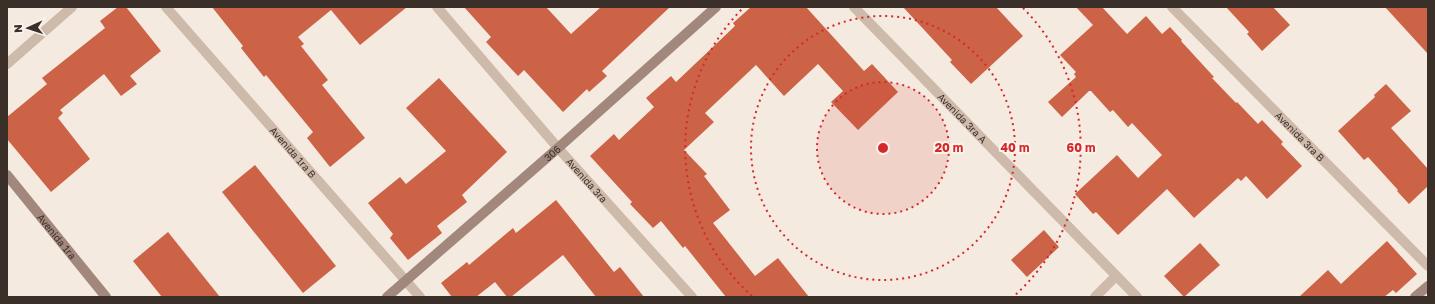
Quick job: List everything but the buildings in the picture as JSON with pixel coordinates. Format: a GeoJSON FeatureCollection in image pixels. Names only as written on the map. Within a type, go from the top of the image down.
{"type":"FeatureCollection","features":[{"type":"Feature","properties":{"kind":"street"},"geometry":{"type":"LineString","coordinates":[[7,64],[72,7]]}},
{"type":"Feature","properties":{"kind":"street","name":"Avenida 1ra B"},"geometry":{"type":"LineString","coordinates":[[166,7],[420,297]]}},
{"type":"Feature","properties":{"kind":"street","name":"Avenida 3ra"},"geometry":{"type":"LineString","coordinates":[[438,7],[558,148],[692,297]]}},
{"type":"Feature","properties":{"kind":"street","name":"306"},"geometry":{"type":"LineString","coordinates":[[387,297],[558,148],[716,7]]}},
{"type":"Feature","properties":{"kind":"street","name":"Avenida 3ra A"},"geometry":{"type":"LineString","coordinates":[[854,7],[1137,297]]}},
{"type":"Feature","properties":{"kind":"street","name":"Avenida 3ra B"},"geometry":{"type":"LineString","coordinates":[[1172,7],[1428,266]]}},
{"type":"Feature","properties":{"kind":"street","name":"Avenida 1ra"},"geometry":{"type":"LineString","coordinates":[[7,175],[106,297]]}},
{"type":"Feature","properties":{"kind":"street"},"geometry":{"type":"LineString","coordinates":[[1095,297],[1116,276]]}},
{"type":"Feature","properties":{"kind":"street"},"geometry":{"type":"LineString","coordinates":[[1415,297],[1428,286]]}}]}
